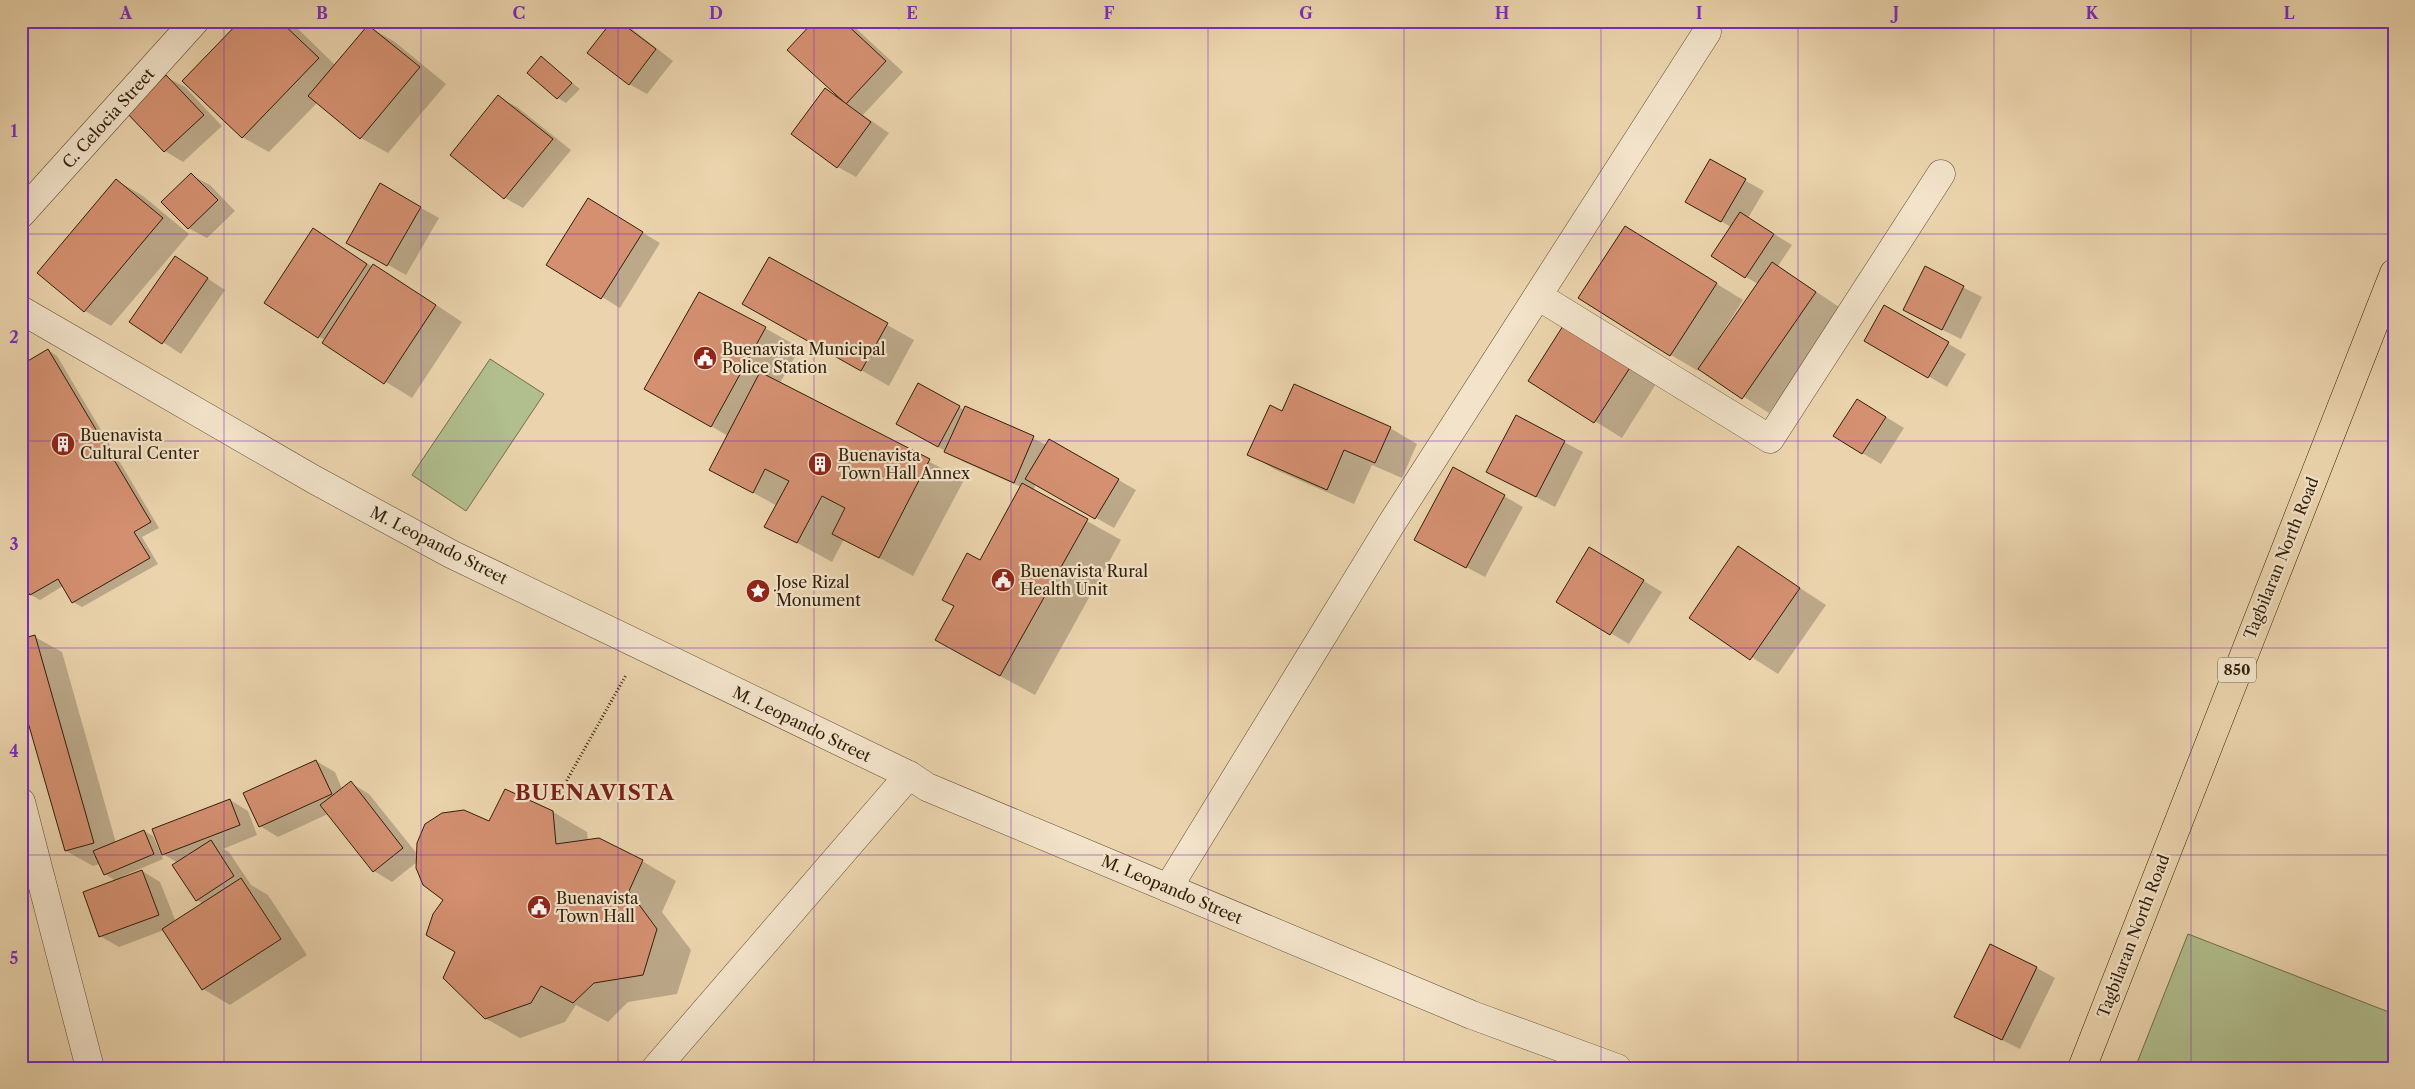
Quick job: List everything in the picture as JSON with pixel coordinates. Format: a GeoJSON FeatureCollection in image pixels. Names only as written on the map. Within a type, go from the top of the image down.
{"type":"FeatureCollection","features":[{"type":"Feature","properties":{"kind":"main road","name":"Tagbilaran North Road"},"geometry":{"type":"LineString","coordinates":[[2082,1068],[2394,273]]}},
{"type":"Feature","properties":{"kind":"street","name":"C. Celocia Street"},"geometry":{"type":"LineString","coordinates":[[21,214],[195,21]]}},
{"type":"Feature","properties":{"kind":"street"},"geometry":{"type":"LineString","coordinates":[[1168,888],[1390,526],[1707,32],[1704,21]]}},
{"type":"Feature","properties":{"kind":"street"},"geometry":{"type":"LineString","coordinates":[[1538,296],[1770,439],[1941,174]]}},
{"type":"Feature","properties":{"kind":"street","name":"M. Leopando Street"},"geometry":{"type":"LineString","coordinates":[[21,310],[313,479],[451,554],[909,775],[927,787],[1472,1015],[1617,1068]]}},
{"type":"Feature","properties":{"kind":"street"},"geometry":{"type":"LineString","coordinates":[[656,1068],[909,775]]}},
{"type":"Feature","properties":{"kind":"street"},"geometry":{"type":"LineString","coordinates":[[21,802],[90,1068]]}},
{"type":"Feature","properties":{"kind":"path"},"geometry":{"type":"LineString","coordinates":[[558,796],[643,646]]}},
{"type":"Feature","properties":{"kind":"green space"},"geometry":{"type":"Polygon","coordinates":[[[490,359],[544,394],[466,511],[412,475],[490,359]]]}},
{"type":"Feature","properties":{"kind":"green space"},"geometry":{"type":"Polygon","coordinates":[[[2188,934],[2394,1014],[2394,1068],[2135,1068],[2188,934]]]}},
{"type":"Feature","properties":{"kind":"building"},"geometry":{"type":"Polygon","coordinates":[[[240,21],[280,21],[319,58],[242,138],[182,81],[240,21]]]}},
{"type":"Feature","properties":{"kind":"building"},"geometry":{"type":"Polygon","coordinates":[[[612,21],[619,21],[656,49],[629,85],[587,53],[612,21]]]}},
{"type":"Feature","properties":{"kind":"building"},"geometry":{"type":"Polygon","coordinates":[[[814,21],[843,21],[886,61],[846,104],[787,50],[814,21]]]}},
{"type":"Feature","properties":{"kind":"building"},"geometry":{"type":"Polygon","coordinates":[[[368,25],[420,67],[360,139],[308,96],[368,25]]]}},
{"type":"Feature","properties":{"kind":"building"},"geometry":{"type":"Polygon","coordinates":[[[541,56],[572,83],[557,99],[527,73],[541,56]]]}},
{"type":"Feature","properties":{"kind":"building"},"geometry":{"type":"Polygon","coordinates":[[[166,75],[204,115],[164,152],[126,112],[166,75]]]}},
{"type":"Feature","properties":{"kind":"building"},"geometry":{"type":"Polygon","coordinates":[[[825,88],[871,122],[837,168],[791,134],[825,88]]]}},
{"type":"Feature","properties":{"kind":"building"},"geometry":{"type":"Polygon","coordinates":[[[498,95],[553,139],[504,199],[450,155],[498,95]]]}},
{"type":"Feature","properties":{"kind":"building"},"geometry":{"type":"Polygon","coordinates":[[[1710,159],[1746,179],[1721,222],[1685,202],[1710,159]]]}},
{"type":"Feature","properties":{"kind":"building"},"geometry":{"type":"Polygon","coordinates":[[[191,173],[218,200],[188,229],[161,202],[191,173]]]}},
{"type":"Feature","properties":{"kind":"building"},"geometry":{"type":"Polygon","coordinates":[[[116,179],[163,218],[84,312],[37,273],[116,179]]]}},
{"type":"Feature","properties":{"kind":"building"},"geometry":{"type":"Polygon","coordinates":[[[380,183],[421,207],[387,266],[346,243],[380,183]]]}},
{"type":"Feature","properties":{"kind":"building"},"geometry":{"type":"Polygon","coordinates":[[[588,198],[643,232],[601,299],[546,265],[588,198]]]}},
{"type":"Feature","properties":{"kind":"building"},"geometry":{"type":"Polygon","coordinates":[[[1740,212],[1774,234],[1745,278],[1711,256],[1740,212]]]}},
{"type":"Feature","properties":{"kind":"building"},"geometry":{"type":"Polygon","coordinates":[[[1625,226],[1717,283],[1670,356],[1578,298],[1625,226]]]}},
{"type":"Feature","properties":{"kind":"building"},"geometry":{"type":"Polygon","coordinates":[[[313,228],[367,264],[318,338],[264,303],[313,228]]]}},
{"type":"Feature","properties":{"kind":"building"},"geometry":{"type":"Polygon","coordinates":[[[175,256],[208,278],[162,344],[129,322],[175,256]]]}},
{"type":"Feature","properties":{"kind":"building"},"geometry":{"type":"Polygon","coordinates":[[[769,257],[888,323],[861,371],[742,304],[769,257]]]}},
{"type":"Feature","properties":{"kind":"building"},"geometry":{"type":"Polygon","coordinates":[[[1772,262],[1816,292],[1742,399],[1698,369],[1772,262]]]}},
{"type":"Feature","properties":{"kind":"building"},"geometry":{"type":"Polygon","coordinates":[[[373,264],[436,305],[384,384],[322,343],[373,264]]]}},
{"type":"Feature","properties":{"kind":"building"},"geometry":{"type":"Polygon","coordinates":[[[1925,266],[1964,286],[1942,330],[1903,310],[1925,266]]]}},
{"type":"Feature","properties":{"kind":"building","name":"Buenavista Municipal Police Station"},"geometry":{"type":"Polygon","coordinates":[[[699,292],[766,327],[711,427],[644,389],[699,292]]]}},
{"type":"Feature","properties":{"kind":"building"},"geometry":{"type":"Polygon","coordinates":[[[1884,305],[1949,342],[1928,378],[1864,341],[1884,305]]]}},
{"type":"Feature","properties":{"kind":"building"},"geometry":{"type":"Polygon","coordinates":[[[1568,318],[1635,360],[1594,423],[1528,381],[1568,318]]]}},
{"type":"Feature","properties":{"kind":"building","name":"Buenavista Cultural Center"},"geometry":{"type":"Polygon","coordinates":[[[48,349],[151,522],[134,532],[150,558],[72,603],[58,579],[30,595],[21,581],[21,365],[48,349]]]}},
{"type":"Feature","properties":{"kind":"building","name":"Buenavista Town Hall Annex"},"geometry":{"type":"Polygon","coordinates":[[[760,372],[930,459],[879,558],[832,534],[845,508],[822,496],[797,543],[764,527],[789,481],[765,469],[753,493],[709,470],[760,372]]]}},
{"type":"Feature","properties":{"kind":"building"},"geometry":{"type":"Polygon","coordinates":[[[918,383],[960,406],[938,447],[896,424],[918,383]]]}},
{"type":"Feature","properties":{"kind":"building"},"geometry":{"type":"Polygon","coordinates":[[[1294,384],[1391,427],[1375,463],[1344,450],[1327,490],[1247,455],[1270,405],[1282,411],[1294,384]]]}},
{"type":"Feature","properties":{"kind":"building"},"geometry":{"type":"Polygon","coordinates":[[[1857,399],[1886,417],[1862,454],[1833,436],[1857,399]]]}},
{"type":"Feature","properties":{"kind":"building"},"geometry":{"type":"Polygon","coordinates":[[[965,406],[1034,436],[1014,483],[944,452],[965,406]]]}},
{"type":"Feature","properties":{"kind":"building"},"geometry":{"type":"Polygon","coordinates":[[[1516,415],[1565,441],[1536,497],[1486,472],[1516,415]]]}},
{"type":"Feature","properties":{"kind":"building"},"geometry":{"type":"Polygon","coordinates":[[[1049,439],[1119,479],[1095,519],[1025,479],[1049,439]]]}},
{"type":"Feature","properties":{"kind":"building"},"geometry":{"type":"Polygon","coordinates":[[[1453,467],[1505,495],[1466,568],[1414,540],[1453,467]]]}},
{"type":"Feature","properties":{"kind":"building","name":"Buenavista Rural Health Unit"},"geometry":{"type":"Polygon","coordinates":[[[1022,483],[1088,519],[1000,676],[935,640],[954,606],[942,600],[967,553],[980,560],[1022,483]]]}},
{"type":"Feature","properties":{"kind":"building"},"geometry":{"type":"Polygon","coordinates":[[[1738,546],[1800,588],[1750,660],[1689,618],[1738,546]]]}},
{"type":"Feature","properties":{"kind":"building"},"geometry":{"type":"Polygon","coordinates":[[[1589,547],[1644,580],[1610,635],[1556,602],[1589,547]]]}},
{"type":"Feature","properties":{"kind":"building"},"geometry":{"type":"Polygon","coordinates":[[[35,635],[94,843],[65,851],[21,698],[21,639],[35,635]]]}},
{"type":"Feature","properties":{"kind":"building"},"geometry":{"type":"Polygon","coordinates":[[[316,760],[332,794],[259,827],[243,793],[316,760]]]}},
{"type":"Feature","properties":{"kind":"building"},"geometry":{"type":"Polygon","coordinates":[[[351,781],[403,848],[373,872],[320,805],[351,781]]]}},
{"type":"Feature","properties":{"kind":"building","name":"Buenavista Town Hall"},"geometry":{"type":"Polygon","coordinates":[[[505,789],[553,811],[556,844],[599,838],[643,860],[629,891],[657,929],[643,975],[594,983],[573,1003],[541,986],[531,1003],[485,1019],[443,978],[455,952],[426,935],[433,914],[443,900],[423,885],[416,868],[417,843],[425,824],[442,813],[464,810],[489,821],[505,789]]]}},
{"type":"Feature","properties":{"kind":"building"},"geometry":{"type":"Polygon","coordinates":[[[230,799],[240,825],[162,855],[152,829],[230,799]]]}},
{"type":"Feature","properties":{"kind":"building"},"geometry":{"type":"Polygon","coordinates":[[[144,830],[154,854],[104,875],[93,851],[144,830]]]}},
{"type":"Feature","properties":{"kind":"building"},"geometry":{"type":"Polygon","coordinates":[[[211,840],[234,876],[196,901],[172,865],[211,840]]]}},
{"type":"Feature","properties":{"kind":"building"},"geometry":{"type":"Polygon","coordinates":[[[142,870],[159,915],[99,937],[83,892],[142,870]]]}},
{"type":"Feature","properties":{"kind":"building"},"geometry":{"type":"Polygon","coordinates":[[[241,878],[281,939],[202,990],[162,929],[241,878]]]}},
{"type":"Feature","properties":{"kind":"building"},"geometry":{"type":"Polygon","coordinates":[[[1990,944],[2037,967],[2002,1040],[1954,1017],[1990,944]]]}},
{"type":"Feature","properties":{"kind":"place","name":"Buenavista Municipal Police Station"},"geometry":{"type":"Point","coordinates":[705,358]}},
{"type":"Feature","properties":{"kind":"place","name":"Buenavista Cultural Center"},"geometry":{"type":"Point","coordinates":[63,444]}},
{"type":"Feature","properties":{"kind":"place","name":"Buenavista Town Hall Annex"},"geometry":{"type":"Point","coordinates":[820,464]}},
{"type":"Feature","properties":{"kind":"place","name":"Buenavista Rural Health Unit"},"geometry":{"type":"Point","coordinates":[1003,580]}},
{"type":"Feature","properties":{"kind":"place","name":"Jose Rizal Monument"},"geometry":{"type":"Point","coordinates":[758,591]}},
{"type":"Feature","properties":{"kind":"place","name":"Buenavista Town Hall"},"geometry":{"type":"Point","coordinates":[539,907]}},
{"type":"Feature","properties":{"kind":"district","name":"BUENAVISTA"},"geometry":{"type":"Point","coordinates":[595,793]}}]}
